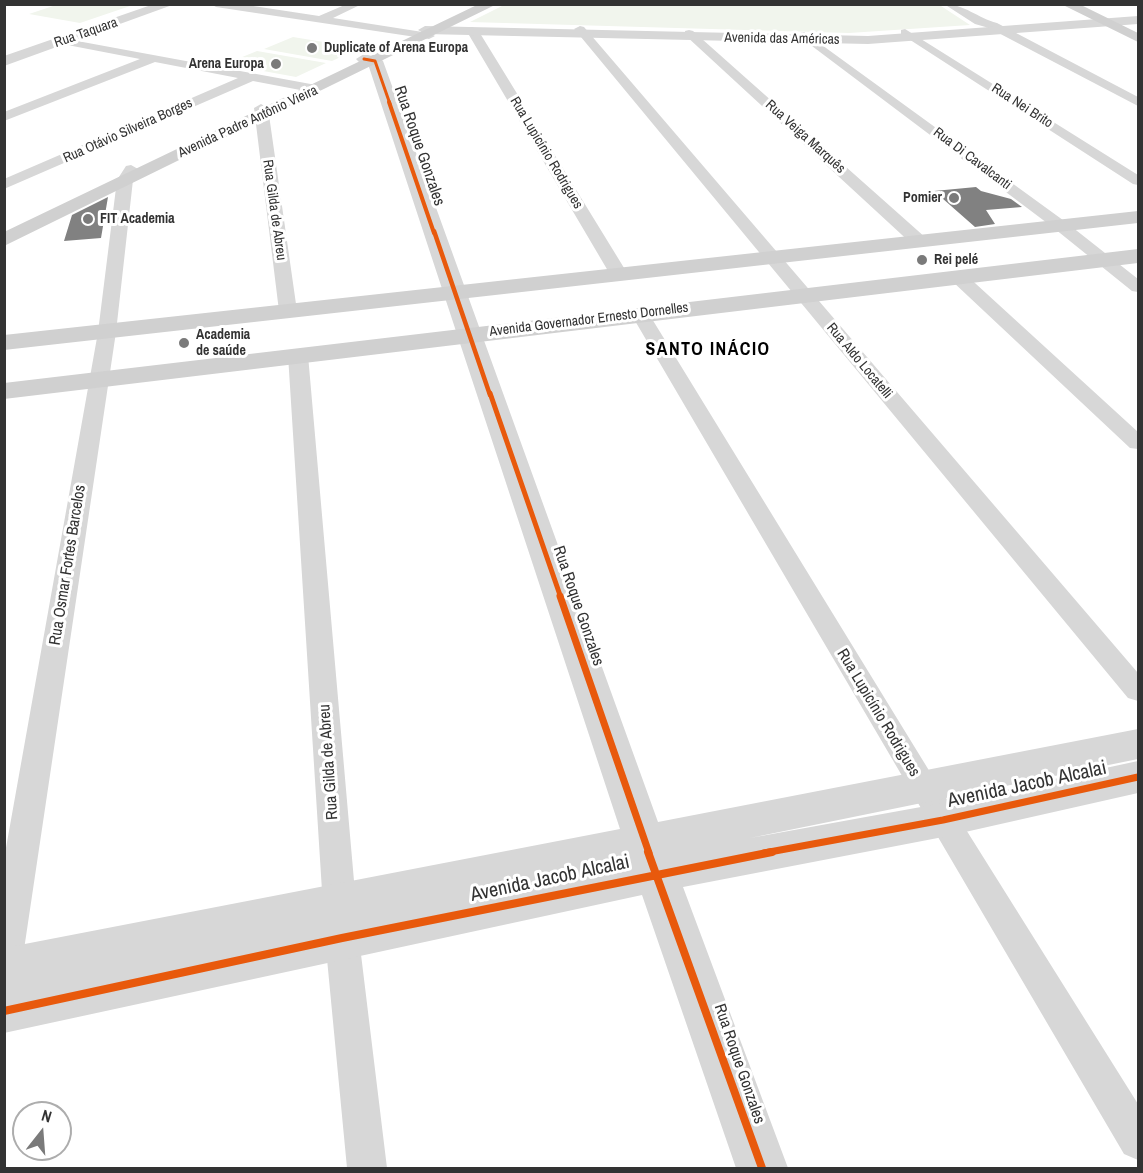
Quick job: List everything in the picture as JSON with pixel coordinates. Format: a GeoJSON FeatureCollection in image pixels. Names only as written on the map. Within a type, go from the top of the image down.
{"type":"FeatureCollection","features":[{"type":"Feature","properties":{"kind":"main road","name":"Avenida Padre Antônio Vieira"},"geometry":{"type":"LineString","coordinates":[[431,30],[478,4]]}},
{"type":"Feature","properties":{"kind":"main road","name":"Avenida Padre Antônio Vieira"},"geometry":{"type":"LineString","coordinates":[[4,228],[128,174],[431,30],[491,4]]}},
{"type":"Feature","properties":{"kind":"main road"},"geometry":{"type":"LineString","coordinates":[[1067,4],[1100,15],[1138,38]]}},
{"type":"Feature","properties":{"kind":"main road","name":"Avenida Padre Antônio Vieira"},"geometry":{"type":"LineString","coordinates":[[4,240],[128,174]]}},
{"type":"Feature","properties":{"kind":"main road"},"geometry":{"type":"LineString","coordinates":[[4,344],[1138,218]]}},
{"type":"Feature","properties":{"kind":"main road","name":"Avenida Governador Ernesto Dornelles"},"geometry":{"type":"LineString","coordinates":[[4,391],[1138,256]]}},
{"type":"Feature","properties":{"kind":"street","name":"Rua Taquara"},"geometry":{"type":"LineString","coordinates":[[4,61],[168,4]]}},
{"type":"Feature","properties":{"kind":"street"},"geometry":{"type":"LineString","coordinates":[[216,4],[320,20],[431,30]]}},
{"type":"Feature","properties":{"kind":"street"},"geometry":{"type":"LineString","coordinates":[[320,20],[357,4]]}},
{"type":"Feature","properties":{"kind":"street"},"geometry":{"type":"LineString","coordinates":[[949,4],[979,22],[999,28],[1138,102]]}},
{"type":"Feature","properties":{"kind":"street"},"geometry":{"type":"LineString","coordinates":[[964,4],[992,21],[999,28]]}},
{"type":"Feature","properties":{"kind":"street","name":"Avenida das Américas"},"geometry":{"type":"LineString","coordinates":[[431,30],[582,31],[808,38],[999,28],[1100,15],[1135,19]]}},
{"type":"Feature","properties":{"kind":"street","name":"Avenida das Américas"},"geometry":{"type":"LineString","coordinates":[[431,30],[582,31]]}},
{"type":"Feature","properties":{"kind":"street","name":"Rua Lupicínio Rodrigues"},"geometry":{"type":"LineString","coordinates":[[472,30],[620,276]]}},
{"type":"Feature","properties":{"kind":"street","name":"Rua Aldo Locatelli"},"geometry":{"type":"LineString","coordinates":[[582,31],[1138,691]]}},
{"type":"Feature","properties":{"kind":"street","name":"Rua Nei Brito"},"geometry":{"type":"LineString","coordinates":[[910,34],[1138,181]]}},
{"type":"Feature","properties":{"kind":"street","name":"Rua Veiga Marquês"},"geometry":{"type":"LineString","coordinates":[[692,35],[921,242]]}},
{"type":"Feature","properties":{"kind":"street","name":"Rua Di Cavalcanti"},"geometry":{"type":"LineString","coordinates":[[808,38],[1138,286]]}},
{"type":"Feature","properties":{"kind":"street"},"geometry":{"type":"LineString","coordinates":[[60,41],[310,88]]}},
{"type":"Feature","properties":{"kind":"street"},"geometry":{"type":"LineString","coordinates":[[4,117],[155,58]]}},
{"type":"Feature","properties":{"kind":"street","name":"Rua Roque Gonzales"},"geometry":{"type":"LineString","coordinates":[[370,60],[457,294],[762,1168]]}},
{"type":"Feature","properties":{"kind":"street","name":"Rua Otávio Silveira Borges"},"geometry":{"type":"LineString","coordinates":[[4,185],[250,77]]}},
{"type":"Feature","properties":{"kind":"street","name":"Rua Gilda de Abreu"},"geometry":{"type":"LineString","coordinates":[[261,112],[288,311]]}},
{"type":"Feature","properties":{"kind":"street","name":"Rua Osmar Fortes Barcelos"},"geometry":{"type":"LineString","coordinates":[[4,963],[107,332],[128,174]]}},
{"type":"Feature","properties":{"kind":"street"},"geometry":{"type":"LineString","coordinates":[[958,277],[1138,443]]}},
{"type":"Feature","properties":{"kind":"street","name":"Rua Lupicínio Rodrigues"},"geometry":{"type":"LineString","coordinates":[[640,314],[1138,1140]]}},
{"type":"Feature","properties":{"kind":"street","name":"Rua Gilda de Abreu"},"geometry":{"type":"LineString","coordinates":[[298,355],[341,920],[367,1168]]}},
{"type":"Feature","properties":{"kind":"street","name":"Avenida Jacob Alcalai"},"geometry":{"type":"LineString","coordinates":[[933,803],[1138,744]]}},
{"type":"Feature","properties":{"kind":"street","name":"Avenida Jacob Alcalai"},"geometry":{"type":"LineString","coordinates":[[4,969],[341,920],[933,803],[1138,777]]}},
{"type":"Feature","properties":{"kind":"street","name":"Avenida Jacob Alcalai"},"geometry":{"type":"LineString","coordinates":[[4,1011],[341,920]]}},
{"type":"Feature","properties":{"kind":"shaded area"},"geometry":{"type":"Polygon","coordinates":[[[59,4],[133,5],[80,23],[29,14],[59,4]]]}},
{"type":"Feature","properties":{"kind":"shaded area"},"geometry":{"type":"Polygon","coordinates":[[[506,4],[938,4],[970,25],[849,33],[470,22],[506,4]]]}},
{"type":"Feature","properties":{"kind":"shaded area","name":"Duplicate of Arena Europa"},"geometry":{"type":"Polygon","coordinates":[[[293,37],[360,48],[332,61],[264,49],[293,37]]]}},
{"type":"Feature","properties":{"kind":"shaded area","name":"Arena Europa"},"geometry":{"type":"Polygon","coordinates":[[[257,51],[326,63],[296,77],[225,64],[257,51]]]}},
{"type":"Feature","properties":{"kind":"building","name":"Pomier"},"geometry":{"type":"Polygon","coordinates":[[[976,187],[981,191],[1011,199],[1022,207],[986,210],[995,224],[975,227],[934,191],[976,187]]]}},
{"type":"Feature","properties":{"kind":"building","name":"FIT Academia"},"geometry":{"type":"Polygon","coordinates":[[[108,197],[101,238],[64,241],[72,215],[108,197]]]}},
{"type":"Feature","properties":{"kind":"cycle path"},"geometry":{"type":"LineString","coordinates":[[364,59],[375,61],[645,842],[762,1168]]}},
{"type":"Feature","properties":{"kind":"cycle path"},"geometry":{"type":"LineString","coordinates":[[4,1011],[342,938],[658,873],[943,820],[1138,777]]}},
{"type":"Feature","properties":{"kind":"place","name":"Duplicate of Arena Europa"},"geometry":{"type":"Point","coordinates":[312,48]}},
{"type":"Feature","properties":{"kind":"place","name":"Arena Europa"},"geometry":{"type":"Point","coordinates":[276,64]}},
{"type":"Feature","properties":{"kind":"place","name":"Pomier"},"geometry":{"type":"Point","coordinates":[954,198]}},
{"type":"Feature","properties":{"kind":"place","name":"FIT Academia"},"geometry":{"type":"Point","coordinates":[88,219]}},
{"type":"Feature","properties":{"kind":"place","name":"Rei pelé"},"geometry":{"type":"Point","coordinates":[922,260]}},
{"type":"Feature","properties":{"kind":"place","name":"Academia de saúde"},"geometry":{"type":"Point","coordinates":[184,343]}},
{"type":"Feature","properties":{"kind":"district","name":"SANTO INÁCIO"},"geometry":{"type":"Point","coordinates":[708,350]}}]}
